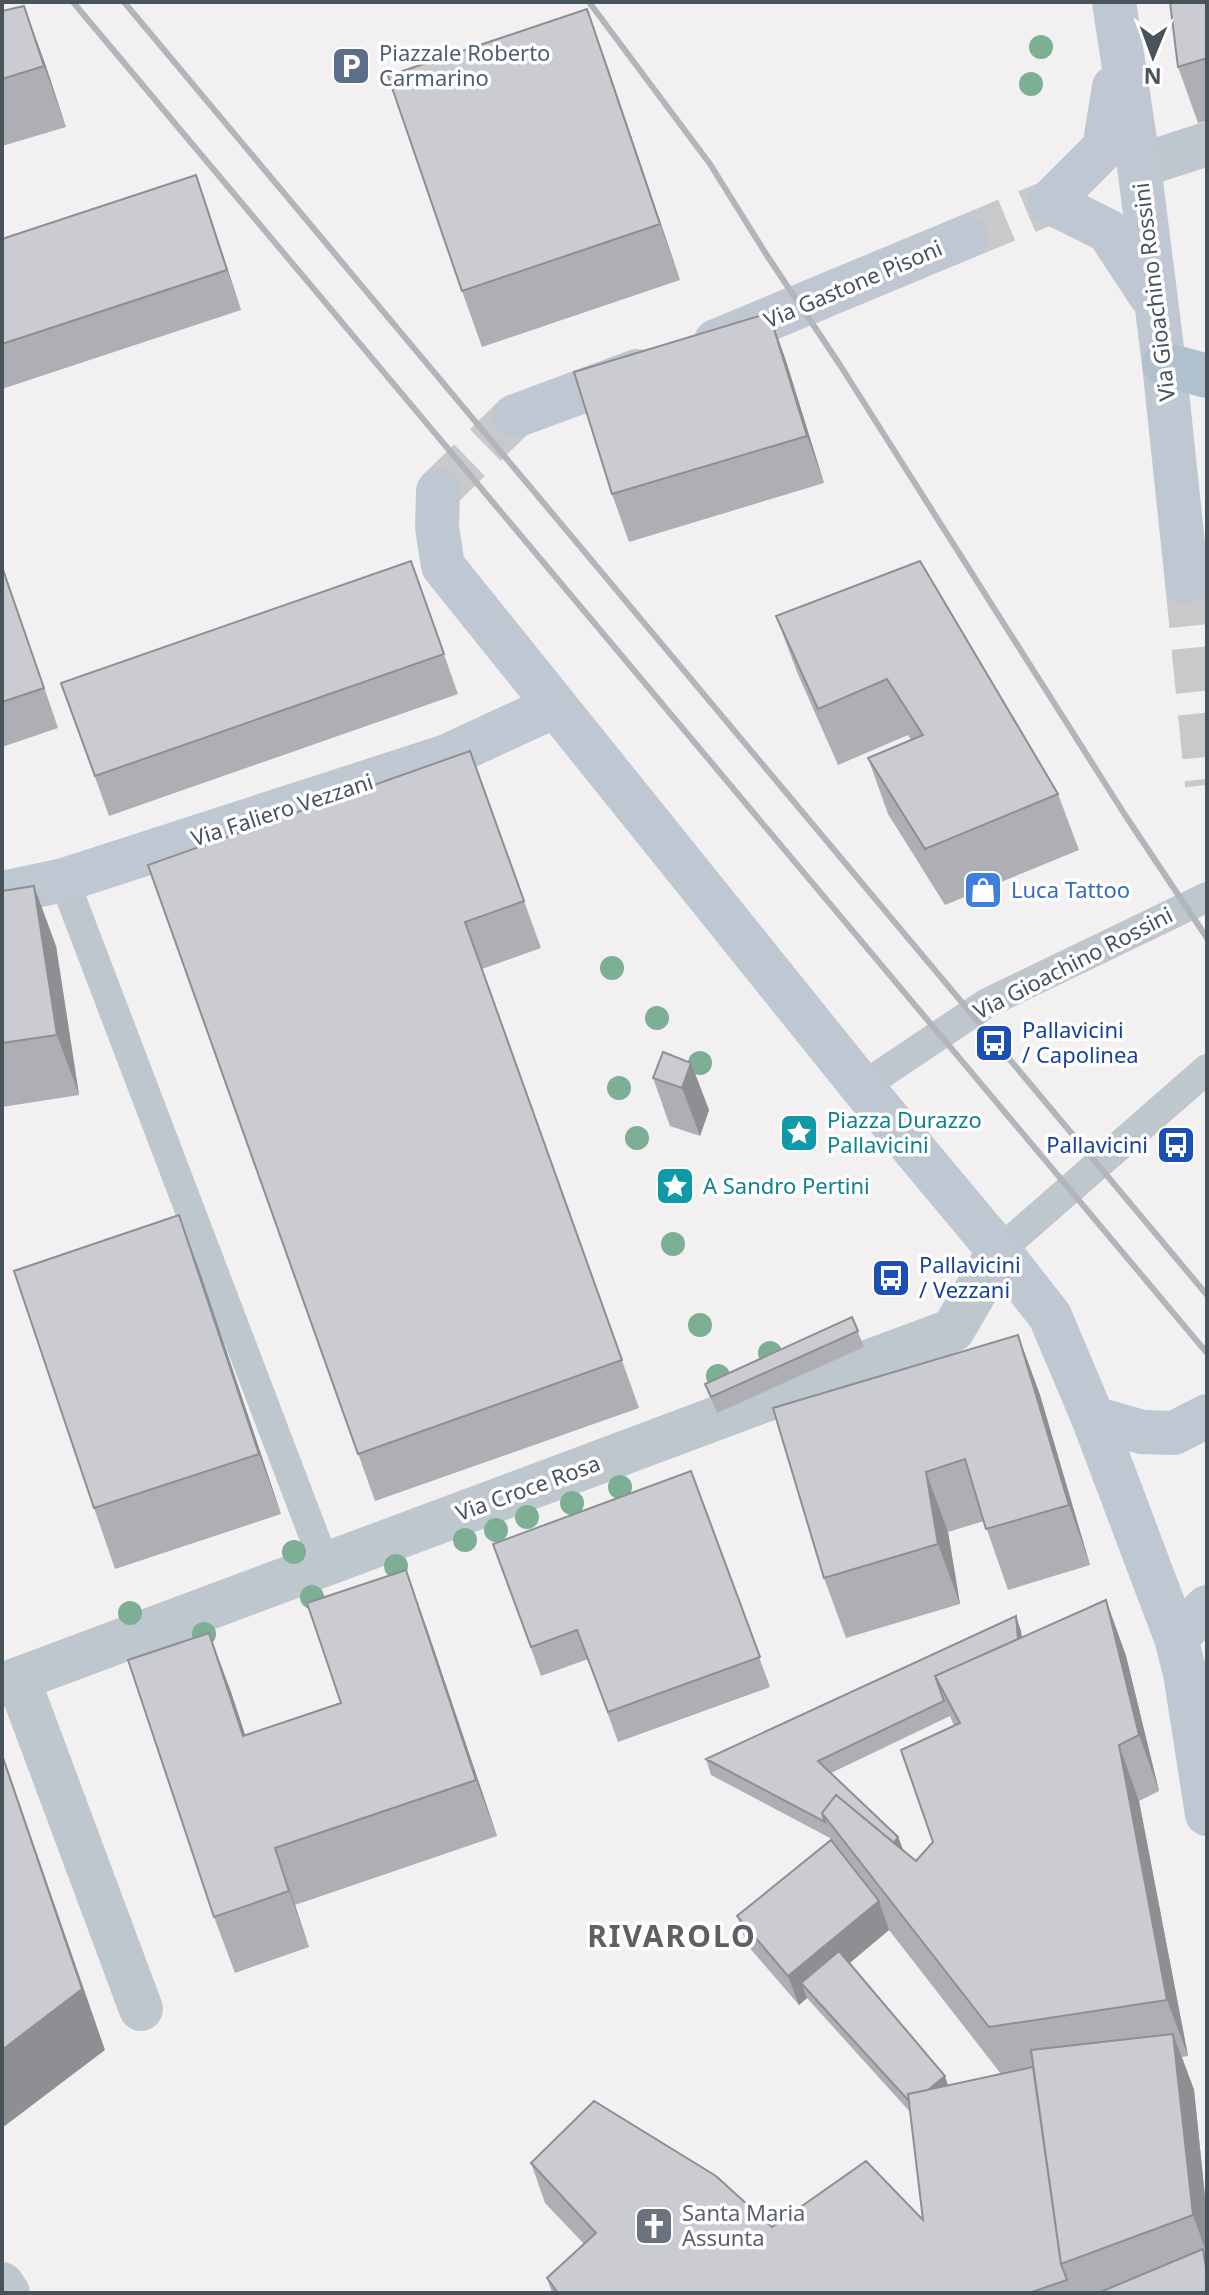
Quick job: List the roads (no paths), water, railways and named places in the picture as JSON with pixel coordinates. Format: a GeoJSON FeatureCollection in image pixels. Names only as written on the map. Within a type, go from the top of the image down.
{"type":"FeatureCollection","features":[{"type":"Feature","properties":{"kind":"main road","name":"Via Gioachino Rossini"},"geometry":{"type":"LineString","coordinates":[[1114,2],[1139,166],[1192,569]]}},
{"type":"Feature","properties":{"kind":"main road"},"geometry":{"type":"LineString","coordinates":[[1120,46],[1104,148],[1050,202],[1108,231],[1155,303]]}},
{"type":"Feature","properties":{"kind":"main road","name":"Via Gastone Pisoni"},"geometry":{"type":"LineString","coordinates":[[515,416],[738,333],[966,237]]}},
{"type":"Feature","properties":{"kind":"main road"},"geometry":{"type":"LineString","coordinates":[[1164,364],[1207,376]]}},
{"type":"Feature","properties":{"kind":"main road"},"geometry":{"type":"LineString","coordinates":[[438,491],[437,527],[443,566],[1050,1316],[1093,1418],[1180,1656],[1207,1814]]}},
{"type":"Feature","properties":{"kind":"main road","name":"Via Faliero Vezzani"},"geometry":{"type":"LineString","coordinates":[[2,893],[64,880],[447,756],[555,706]]}},
{"type":"Feature","properties":{"kind":"main road"},"geometry":{"type":"LineString","coordinates":[[1093,1418],[1142,1432],[1174,1433],[1207,1416]]}},
{"type":"Feature","properties":{"kind":"main road"},"geometry":{"type":"LineString","coordinates":[[1180,1656],[1207,1607]]}},
{"type":"Feature","properties":{"kind":"street"},"geometry":{"type":"LineString","coordinates":[[1139,166],[1207,144]]}},
{"type":"Feature","properties":{"kind":"street","name":"Via Croce Rosa"},"geometry":{"type":"LineString","coordinates":[[141,2009],[10,1682],[953,1330],[999,1251]]}},
{"type":"Feature","properties":{"kind":"street"},"geometry":{"type":"LineString","coordinates":[[2,2284],[8,2293]]}},
{"type":"Feature","properties":{"kind":"lane"},"geometry":{"type":"LineString","coordinates":[[64,880],[325,1565]]}},
{"type":"Feature","properties":{"kind":"lane","name":"Via Gioachino Rossini"},"geometry":{"type":"LineString","coordinates":[[862,1087],[987,1003],[1207,897]]}},
{"type":"Feature","properties":{"kind":"lane"},"geometry":{"type":"LineString","coordinates":[[999,1251],[1207,1069]]}},
{"type":"Feature","properties":{"kind":"tunnel"},"geometry":{"type":"LineString","coordinates":[[966,237],[1050,202]]}},
{"type":"Feature","properties":{"kind":"tunnel"},"geometry":{"type":"LineString","coordinates":[[438,491],[515,416]]}},
{"type":"Feature","properties":{"kind":"tunnel"},"geometry":{"type":"LineString","coordinates":[[1187,582],[1207,785]]}},
{"type":"Feature","properties":{"kind":"railway"},"geometry":{"type":"LineString","coordinates":[[73,2],[1207,1353]]}},
{"type":"Feature","properties":{"kind":"railway"},"geometry":{"type":"LineString","coordinates":[[124,2],[1207,1295]]}},
{"type":"Feature","properties":{"kind":"railway"},"geometry":{"type":"LineString","coordinates":[[589,2],[710,164],[1125,815],[1207,938]]}},
{"type":"Feature","properties":{"kind":"place","name":"Piazzale Roberto Carmarino"},"geometry":{"type":"Point","coordinates":[351,66]}},
{"type":"Feature","properties":{"kind":"place","name":"Luca Tattoo"},"geometry":{"type":"Point","coordinates":[983,890]}},
{"type":"Feature","properties":{"kind":"place","name":"Pallavicini / Capolinea"},"geometry":{"type":"Point","coordinates":[994,1043]}},
{"type":"Feature","properties":{"kind":"place","name":"Piazza Durazzo Pallavicini"},"geometry":{"type":"Point","coordinates":[799,1133]}},
{"type":"Feature","properties":{"kind":"place","name":"Pallavicini"},"geometry":{"type":"Point","coordinates":[1176,1145]}},
{"type":"Feature","properties":{"kind":"place","name":"A Sandro Pertini"},"geometry":{"type":"Point","coordinates":[675,1186]}},
{"type":"Feature","properties":{"kind":"place","name":"Pallavicini / Vezzani"},"geometry":{"type":"Point","coordinates":[891,1278]}},
{"type":"Feature","properties":{"kind":"place","name":"Santa Maria Assunta"},"geometry":{"type":"Point","coordinates":[654,2226]}},
{"type":"Feature","properties":{"kind":"district","name":"RIVAROLO"},"geometry":{"type":"Point","coordinates":[672,1937]}}]}
